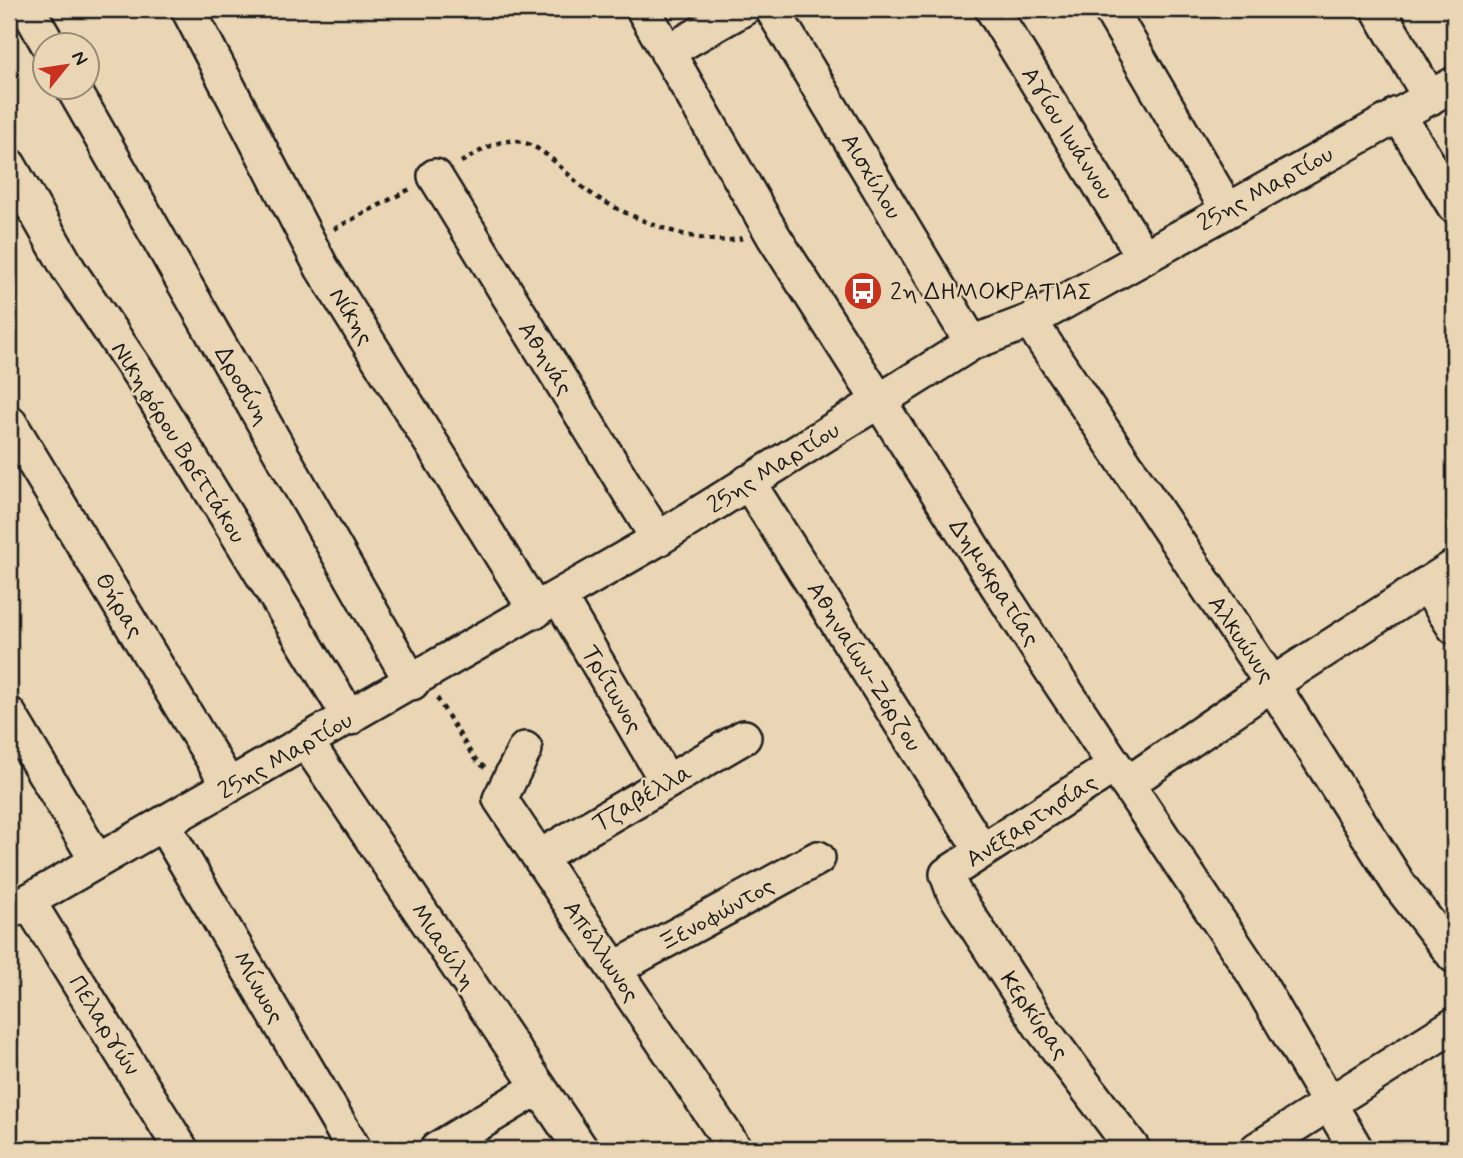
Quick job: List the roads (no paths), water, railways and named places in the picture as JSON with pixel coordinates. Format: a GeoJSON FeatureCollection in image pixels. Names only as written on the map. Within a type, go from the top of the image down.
{"type":"FeatureCollection","features":[{"type":"Feature","properties":{"kind":"street"},"geometry":{"type":"LineString","coordinates":[[28,9],[41,32]]}},
{"type":"Feature","properties":{"kind":"street","name":"Νίκης"},"geometry":{"type":"LineString","coordinates":[[188,9],[309,242],[548,604]]}},
{"type":"Feature","properties":{"kind":"street","name":"Δημοκρατίας"},"geometry":{"type":"LineString","coordinates":[[643,9],[766,224],[1120,775],[1252,971],[1356,1149]]}},
{"type":"Feature","properties":{"kind":"street","name":"Αισχύλου"},"geometry":{"type":"LineString","coordinates":[[772,9],[972,343]]}},
{"type":"Feature","properties":{"kind":"street","name":"Αγίου Ιωάννου"},"geometry":{"type":"LineString","coordinates":[[992,9],[1144,257]]}},
{"type":"Feature","properties":{"kind":"street"},"geometry":{"type":"LineString","coordinates":[[1110,9],[1227,209]]}},
{"type":"Feature","properties":{"kind":"street"},"geometry":{"type":"LineString","coordinates":[[1378,9],[1442,91]]}},
{"type":"Feature","properties":{"kind":"street"},"geometry":{"type":"LineString","coordinates":[[667,52],[725,13]]}},
{"type":"Feature","properties":{"kind":"street","name":"25ης Μαρτίου"},"geometry":{"type":"LineString","coordinates":[[18,907],[418,680],[658,539],[972,343],[1030,321],[1442,91]]}},
{"type":"Feature","properties":{"kind":"street","name":"Δροσίνη"},"geometry":{"type":"LineString","coordinates":[[81,102],[418,680]]}},
{"type":"Feature","properties":{"kind":"street"},"geometry":{"type":"LineString","coordinates":[[1398,114],[1454,206]]}},
{"type":"Feature","properties":{"kind":"street","name":"Νικηφόρου Βρεττάκου"},"geometry":{"type":"LineString","coordinates":[[9,164],[69,270],[142,378],[350,718]]}},
{"type":"Feature","properties":{"kind":"street","name":"Αθηνάς"},"geometry":{"type":"LineString","coordinates":[[435,176],[658,539]]}},
{"type":"Feature","properties":{"kind":"street","name":"Αλκυώνυς"},"geometry":{"type":"LineString","coordinates":[[1030,321],[1272,684],[1400,886],[1454,956]]}},
{"type":"Feature","properties":{"kind":"street","name":"Θήρας"},"geometry":{"type":"LineString","coordinates":[[10,423],[229,786]]}},
{"type":"Feature","properties":{"kind":"street","name":"Αθηναίων-Ζόρζου"},"geometry":{"type":"LineString","coordinates":[[748,482],[982,851]]}},
{"type":"Feature","properties":{"kind":"street","name":"Ανεξαρτησίας"},"geometry":{"type":"LineString","coordinates":[[947,874],[982,851],[1120,775],[1272,684],[1454,567]]}},
{"type":"Feature","properties":{"kind":"street"},"geometry":{"type":"LineString","coordinates":[[1426,584],[1454,627]]}},
{"type":"Feature","properties":{"kind":"street","name":"Τρίτωνος"},"geometry":{"type":"LineString","coordinates":[[548,604],[667,782]]}},
{"type":"Feature","properties":{"kind":"street"},"geometry":{"type":"LineString","coordinates":[[9,714],[97,862]]}},
{"type":"Feature","properties":{"kind":"street","name":"Τζαβέλλα"},"geometry":{"type":"LineString","coordinates":[[539,857],[744,737]]}},
{"type":"Feature","properties":{"kind":"street","name":"Μιαούλη"},"geometry":{"type":"LineString","coordinates":[[307,743],[581,1149]]}},
{"type":"Feature","properties":{"kind":"street","name":"Απόλλωνος"},"geometry":{"type":"LineString","coordinates":[[525,749],[500,799],[735,1149]]}},
{"type":"Feature","properties":{"kind":"street","name":"Μίνωος"},"geometry":{"type":"LineString","coordinates":[[163,824],[354,1149]]}},
{"type":"Feature","properties":{"kind":"street","name":"Ξενοφώντος"},"geometry":{"type":"LineString","coordinates":[[614,969],[818,858]]}},
{"type":"Feature","properties":{"kind":"street","name":"Κερκύρας"},"geometry":{"type":"LineString","coordinates":[[947,874],[953,891],[1041,1027],[1133,1149]]}},
{"type":"Feature","properties":{"kind":"street","name":"Πελαργών"},"geometry":{"type":"LineString","coordinates":[[18,907],[181,1149]]}},
{"type":"Feature","properties":{"kind":"street"},"geometry":{"type":"LineString","coordinates":[[1257,1149],[1454,1025]]}},
{"type":"Feature","properties":{"kind":"street"},"geometry":{"type":"LineString","coordinates":[[437,1149],[539,1087]]}},
{"type":"Feature","properties":{"kind":"place","name":"2η ΔΗΜΟΚΡΑΤΙΑΣ"},"geometry":{"type":"Point","coordinates":[863,291]}}]}
